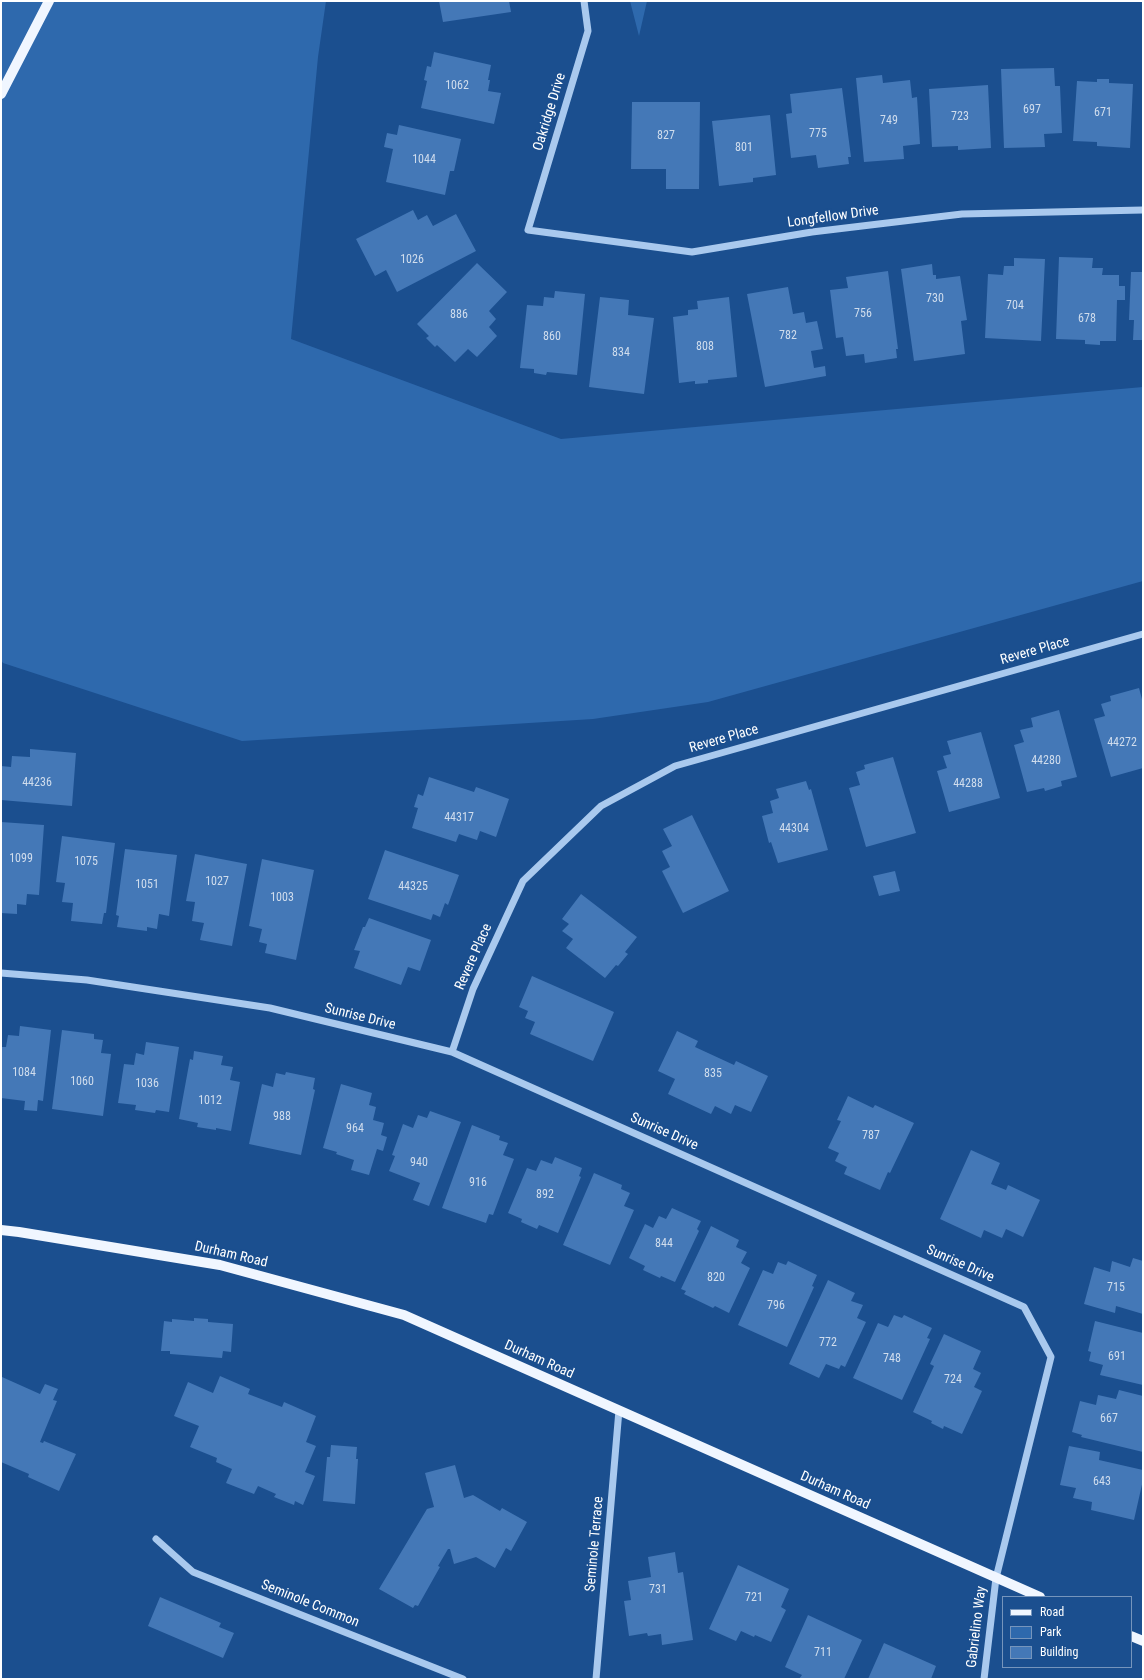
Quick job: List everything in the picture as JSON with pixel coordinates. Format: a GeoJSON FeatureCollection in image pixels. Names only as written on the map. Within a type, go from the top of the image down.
{"type":"FeatureCollection","features":[{"type":"Feature","properties":{"kind":"main road"},"geometry":{"type":"LineString","coordinates":[[1,94],[49,1]]}},
{"type":"Feature","properties":{"kind":"main road","name":"Durham Road"},"geometry":{"type":"LineString","coordinates":[[1,1230],[220,1265],[404,1315],[1038,1596]]}},
{"type":"Feature","properties":{"kind":"main road"},"geometry":{"type":"LineString","coordinates":[[1132,1636],[1143,1641]]}},
{"type":"Feature","properties":{"kind":"street","name":"Oakridge Drive"},"geometry":{"type":"LineString","coordinates":[[528,230],[588,31],[584,1]]}},
{"type":"Feature","properties":{"kind":"street","name":"Longfellow Drive"},"geometry":{"type":"LineString","coordinates":[[528,230],[692,252],[812,232],[962,214],[1143,210]]}},
{"type":"Feature","properties":{"kind":"street","name":"Revere Place"},"geometry":{"type":"LineString","coordinates":[[452,1052],[473,989],[523,881],[601,806],[675,766],[1143,634]]}},
{"type":"Feature","properties":{"kind":"street","name":"Sunrise Drive"},"geometry":{"type":"LineString","coordinates":[[1,973],[86,980],[270,1008],[452,1052],[1024,1307],[1051,1357],[996,1578]]}},
{"type":"Feature","properties":{"kind":"street","name":"Seminole Terrace"},"geometry":{"type":"LineString","coordinates":[[596,1679],[619,1410]]}},
{"type":"Feature","properties":{"kind":"street","name":"Seminole Common"},"geometry":{"type":"LineString","coordinates":[[156,1539],[193,1572],[463,1679]]}},
{"type":"Feature","properties":{"kind":"street","name":"Gabrielino Way"},"geometry":{"type":"LineString","coordinates":[[984,1679],[996,1578]]}},
{"type":"Feature","properties":{"kind":"green space"},"geometry":{"type":"Polygon","coordinates":[[[1,1],[326,1],[318,57],[291,339],[561,439],[1143,387],[1143,581],[708,702],[593,719],[242,741],[3,663],[1,660],[1,1]]]}},
{"type":"Feature","properties":{"kind":"green space"},"geometry":{"type":"Polygon","coordinates":[[[630,1],[647,1],[639,36],[630,1]]]}},
{"type":"Feature","properties":{"kind":"building"},"geometry":{"type":"Polygon","coordinates":[[[439,1],[509,1],[511,12],[443,22],[439,1]]]}},
{"type":"Feature","properties":{"kind":"building"},"geometry":{"type":"Polygon","coordinates":[[[434,52],[491,65],[488,80],[490,80],[488,91],[501,93],[494,124],[421,108],[427,81],[424,80],[427,66],[431,67],[434,52]]]}},
{"type":"Feature","properties":{"kind":"building"},"geometry":{"type":"Polygon","coordinates":[[[1054,68],[1055,86],[1060,86],[1062,133],[1044,134],[1045,147],[1004,148],[1001,69],[1054,68]]]}},
{"type":"Feature","properties":{"kind":"building"},"geometry":{"type":"Polygon","coordinates":[[[882,75],[883,83],[910,80],[912,98],[917,97],[920,144],[903,146],[904,159],[864,162],[856,78],[882,75]]]}},
{"type":"Feature","properties":{"kind":"building"},"geometry":{"type":"Polygon","coordinates":[[[1097,79],[1109,79],[1109,83],[1133,84],[1130,148],[1097,146],[1097,142],[1073,141],[1077,81],[1097,82],[1097,79]]]}},
{"type":"Feature","properties":{"kind":"building"},"geometry":{"type":"Polygon","coordinates":[[[988,85],[991,148],[958,150],[958,146],[932,147],[929,89],[988,85]]]}},
{"type":"Feature","properties":{"kind":"building"},"geometry":{"type":"Polygon","coordinates":[[[842,88],[851,157],[848,157],[849,164],[818,168],[816,155],[791,158],[786,114],[792,113],[790,94],[842,88]]]}},
{"type":"Feature","properties":{"kind":"building"},"geometry":{"type":"Polygon","coordinates":[[[632,102],[700,102],[699,189],[666,189],[666,169],[631,169],[632,102]]]}},
{"type":"Feature","properties":{"kind":"building"},"geometry":{"type":"Polygon","coordinates":[[[770,115],[776,175],[753,178],[753,182],[719,186],[712,121],[770,115]]]}},
{"type":"Feature","properties":{"kind":"building"},"geometry":{"type":"Polygon","coordinates":[[[399,125],[461,139],[454,171],[450,171],[445,195],[386,182],[393,149],[384,147],[387,133],[397,135],[399,125]]]}},
{"type":"Feature","properties":{"kind":"building"},"geometry":{"type":"Polygon","coordinates":[[[413,210],[418,220],[427,215],[433,226],[456,214],[476,251],[397,292],[386,270],[375,276],[356,239],[413,210]]]}},
{"type":"Feature","properties":{"kind":"building"},"geometry":{"type":"Polygon","coordinates":[[[1059,257],[1093,258],[1092,268],[1103,268],[1102,275],[1119,275],[1119,286],[1125,286],[1125,300],[1117,300],[1116,341],[1100,341],[1100,345],[1085,344],[1085,340],[1056,339],[1059,257]]]}},
{"type":"Feature","properties":{"kind":"building"},"geometry":{"type":"Polygon","coordinates":[[[1014,258],[1045,259],[1041,341],[985,338],[988,274],[1003,275],[1004,266],[1014,266],[1014,258]]]}},
{"type":"Feature","properties":{"kind":"building"},"geometry":{"type":"Polygon","coordinates":[[[477,263],[507,292],[489,311],[496,319],[489,327],[497,336],[477,357],[468,349],[455,362],[437,345],[435,347],[426,338],[429,336],[417,324],[477,263]]]}},
{"type":"Feature","properties":{"kind":"building"},"geometry":{"type":"Polygon","coordinates":[[[932,264],[933,275],[936,275],[936,279],[960,276],[967,320],[961,321],[965,354],[914,361],[901,269],[932,264]]]}},
{"type":"Feature","properties":{"kind":"building"},"geometry":{"type":"Polygon","coordinates":[[[888,271],[898,349],[896,349],[897,358],[865,363],[864,354],[846,356],[843,337],[836,338],[830,290],[848,288],[846,277],[888,271]]]}},
{"type":"Feature","properties":{"kind":"building"},"geometry":{"type":"Polygon","coordinates":[[[1131,272],[1143,272],[1143,340],[1133,340],[1134,320],[1129,320],[1131,272]]]}},
{"type":"Feature","properties":{"kind":"building"},"geometry":{"type":"Polygon","coordinates":[[[788,287],[793,314],[804,312],[806,323],[817,321],[823,349],[811,351],[814,368],[825,366],[826,376],[765,387],[747,294],[788,287]]]}},
{"type":"Feature","properties":{"kind":"building"},"geometry":{"type":"Polygon","coordinates":[[[555,291],[585,294],[577,375],[547,372],[546,375],[534,373],[534,369],[520,368],[527,305],[543,306],[544,297],[554,298],[555,291]]]}},
{"type":"Feature","properties":{"kind":"building"},"geometry":{"type":"Polygon","coordinates":[[[600,297],[629,300],[628,315],[654,318],[644,394],[589,387],[600,297]]]}},
{"type":"Feature","properties":{"kind":"building"},"geometry":{"type":"Polygon","coordinates":[[[729,297],[737,377],[708,380],[708,383],[695,384],[695,381],[679,383],[673,317],[688,315],[688,310],[698,309],[697,301],[729,297]]]}},
{"type":"Feature","properties":{"kind":"building"},"geometry":{"type":"Polygon","coordinates":[[[1139,688],[1143,703],[1143,768],[1111,777],[1094,719],[1105,716],[1101,704],[1111,701],[1110,696],[1139,688]]]}},
{"type":"Feature","properties":{"kind":"building"},"geometry":{"type":"Polygon","coordinates":[[[1059,710],[1077,777],[1061,781],[1062,786],[1045,791],[1044,788],[1027,792],[1014,745],[1024,742],[1020,730],[1033,727],[1031,718],[1059,710]]]}},
{"type":"Feature","properties":{"kind":"building"},"geometry":{"type":"Polygon","coordinates":[[[981,732],[1000,798],[949,812],[937,771],[947,768],[943,756],[951,754],[947,741],[981,732]]]}},
{"type":"Feature","properties":{"kind":"building"},"geometry":{"type":"Polygon","coordinates":[[[30,749],[76,753],[72,806],[1,800],[1,766],[11,767],[12,756],[30,757],[30,749]]]}},
{"type":"Feature","properties":{"kind":"building"},"geometry":{"type":"Polygon","coordinates":[[[893,757],[916,833],[866,847],[849,788],[860,785],[856,772],[865,769],[864,765],[893,757]]]}},
{"type":"Feature","properties":{"kind":"building"},"geometry":{"type":"Polygon","coordinates":[[[429,777],[474,792],[476,787],[509,799],[496,837],[480,831],[477,840],[459,834],[456,842],[412,828],[418,808],[414,807],[418,794],[423,796],[429,777]]]}},
{"type":"Feature","properties":{"kind":"building"},"geometry":{"type":"Polygon","coordinates":[[[806,781],[809,790],[811,789],[828,850],[778,863],[771,842],[769,843],[762,816],[773,813],[770,801],[779,798],[776,789],[806,781]]]}},
{"type":"Feature","properties":{"kind":"building"},"geometry":{"type":"Polygon","coordinates":[[[692,815],[729,891],[683,913],[662,871],[670,867],[662,851],[672,846],[663,829],[692,815]]]}},
{"type":"Feature","properties":{"kind":"building"},"geometry":{"type":"Polygon","coordinates":[[[1,822],[44,825],[39,895],[27,894],[26,905],[17,904],[17,914],[1,913],[1,822]]]}},
{"type":"Feature","properties":{"kind":"building"},"geometry":{"type":"Polygon","coordinates":[[[62,836],[115,843],[106,913],[104,913],[102,924],[71,921],[73,903],[62,902],[65,883],[56,882],[62,836]]]}},
{"type":"Feature","properties":{"kind":"building"},"geometry":{"type":"Polygon","coordinates":[[[125,849],[177,855],[169,916],[159,914],[157,929],[147,927],[147,931],[117,927],[119,916],[116,915],[125,849]]]}},
{"type":"Feature","properties":{"kind":"building"},"geometry":{"type":"Polygon","coordinates":[[[385,850],[459,875],[448,905],[445,903],[440,917],[433,914],[431,920],[368,899],[385,850]]]}},
{"type":"Feature","properties":{"kind":"building"},"geometry":{"type":"Polygon","coordinates":[[[195,854],[247,864],[232,946],[200,940],[204,923],[192,921],[195,902],[186,901],[195,854]]]}},
{"type":"Feature","properties":{"kind":"building"},"geometry":{"type":"Polygon","coordinates":[[[262,859],[314,870],[296,960],[265,953],[267,944],[259,942],[262,929],[249,926],[262,859]]]}},
{"type":"Feature","properties":{"kind":"building"},"geometry":{"type":"Polygon","coordinates":[[[895,871],[900,891],[879,896],[873,876],[895,871]]]}},
{"type":"Feature","properties":{"kind":"building"},"geometry":{"type":"Polygon","coordinates":[[[581,894],[637,937],[625,952],[628,954],[605,978],[566,948],[573,939],[562,931],[569,924],[562,919],[581,894]]]}},
{"type":"Feature","properties":{"kind":"building"},"geometry":{"type":"Polygon","coordinates":[[[369,918],[431,940],[420,971],[408,967],[401,985],[354,968],[360,951],[354,950],[363,927],[365,927],[369,918]]]}},
{"type":"Feature","properties":{"kind":"building"},"geometry":{"type":"Polygon","coordinates":[[[532,976],[614,1012],[593,1061],[530,1034],[535,1022],[525,1018],[528,1011],[519,1007],[532,976]]]}},
{"type":"Feature","properties":{"kind":"building"},"geometry":{"type":"Polygon","coordinates":[[[20,1026],[51,1030],[43,1101],[38,1100],[37,1111],[24,1110],[25,1101],[1,1098],[1,1047],[6,1047],[8,1035],[19,1036],[20,1026]]]}},
{"type":"Feature","properties":{"kind":"building"},"geometry":{"type":"Polygon","coordinates":[[[62,1030],[94,1034],[94,1039],[103,1040],[101,1053],[111,1054],[103,1116],[52,1109],[62,1030]]]}},
{"type":"Feature","properties":{"kind":"building"},"geometry":{"type":"Polygon","coordinates":[[[677,1031],[698,1041],[695,1047],[734,1065],[736,1061],[768,1076],[751,1112],[735,1105],[731,1114],[715,1106],[711,1114],[668,1094],[675,1079],[658,1071],[677,1031]]]}},
{"type":"Feature","properties":{"kind":"building"},"geometry":{"type":"Polygon","coordinates":[[[146,1042],[179,1047],[169,1112],[156,1110],[155,1113],[135,1110],[136,1105],[118,1103],[124,1064],[134,1065],[136,1053],[144,1055],[146,1042]]]}},
{"type":"Feature","properties":{"kind":"building"},"geometry":{"type":"Polygon","coordinates":[[[194,1051],[223,1056],[221,1065],[233,1067],[230,1080],[240,1082],[231,1131],[216,1128],[216,1130],[197,1127],[198,1123],[179,1119],[190,1059],[193,1060],[194,1051]]]}},
{"type":"Feature","properties":{"kind":"building"},"geometry":{"type":"Polygon","coordinates":[[[286,1072],[315,1078],[313,1089],[315,1090],[301,1155],[249,1144],[262,1084],[273,1087],[276,1073],[285,1075],[286,1072]]]}},
{"type":"Feature","properties":{"kind":"building"},"geometry":{"type":"Polygon","coordinates":[[[341,1084],[372,1093],[369,1105],[376,1107],[373,1120],[384,1123],[381,1135],[387,1137],[383,1151],[377,1149],[369,1175],[351,1170],[354,1160],[336,1154],[337,1152],[323,1148],[341,1084]]]}},
{"type":"Feature","properties":{"kind":"building"},"geometry":{"type":"Polygon","coordinates":[[[848,1096],[873,1108],[875,1105],[914,1123],[890,1173],[888,1172],[880,1190],[844,1174],[847,1167],[835,1161],[839,1153],[828,1148],[841,1121],[837,1120],[848,1096]]]}},
{"type":"Feature","properties":{"kind":"building"},"geometry":{"type":"Polygon","coordinates":[[[430,1111],[461,1122],[429,1206],[413,1200],[420,1183],[389,1171],[395,1156],[392,1155],[403,1124],[413,1128],[418,1115],[427,1118],[430,1111]]]}},
{"type":"Feature","properties":{"kind":"building"},"geometry":{"type":"Polygon","coordinates":[[[472,1125],[500,1136],[499,1140],[508,1143],[503,1155],[514,1159],[493,1215],[489,1214],[486,1223],[442,1208],[472,1125]]]}},
{"type":"Feature","properties":{"kind":"building"},"geometry":{"type":"Polygon","coordinates":[[[971,1150],[1000,1163],[991,1184],[1006,1190],[1008,1185],[1040,1200],[1023,1237],[1006,1229],[1002,1238],[984,1230],[981,1238],[940,1219],[971,1150]]]}},
{"type":"Feature","properties":{"kind":"building"},"geometry":{"type":"Polygon","coordinates":[[[555,1157],[582,1168],[579,1176],[581,1177],[558,1233],[539,1225],[537,1229],[521,1222],[522,1219],[508,1213],[527,1168],[536,1171],[541,1160],[552,1164],[555,1157]]]}},
{"type":"Feature","properties":{"kind":"building"},"geometry":{"type":"Polygon","coordinates":[[[594,1173],[622,1185],[621,1189],[630,1193],[624,1206],[634,1210],[610,1265],[563,1245],[594,1173]]]}},
{"type":"Feature","properties":{"kind":"building"},"geometry":{"type":"Polygon","coordinates":[[[672,1208],[701,1221],[697,1229],[699,1231],[675,1282],[661,1276],[660,1278],[643,1270],[645,1266],[629,1258],[645,1224],[653,1228],[659,1216],[666,1219],[672,1208]]]}},
{"type":"Feature","properties":{"kind":"building"},"geometry":{"type":"Polygon","coordinates":[[[711,1226],[739,1240],[736,1247],[747,1252],[741,1263],[750,1268],[729,1313],[715,1306],[713,1308],[684,1294],[686,1291],[681,1289],[711,1226]]]}},
{"type":"Feature","properties":{"kind":"building"},"geometry":{"type":"Polygon","coordinates":[[[1133,1258],[1143,1261],[1143,1314],[1116,1306],[1115,1313],[1084,1304],[1094,1267],[1110,1272],[1112,1261],[1130,1267],[1133,1258]]]}},
{"type":"Feature","properties":{"kind":"building"},"geometry":{"type":"Polygon","coordinates":[[[788,1261],[817,1275],[812,1286],[814,1287],[787,1347],[738,1325],[763,1270],[773,1274],[778,1262],[786,1265],[788,1261]]]}},
{"type":"Feature","properties":{"kind":"building"},"geometry":{"type":"Polygon","coordinates":[[[828,1280],[855,1293],[851,1301],[863,1305],[857,1318],[866,1322],[845,1367],[841,1365],[839,1369],[826,1364],[819,1378],[789,1364],[828,1280]]]}},
{"type":"Feature","properties":{"kind":"building"},"geometry":{"type":"Polygon","coordinates":[[[894,1315],[902,1318],[904,1315],[932,1328],[927,1338],[930,1339],[902,1400],[853,1378],[878,1323],[888,1327],[894,1315]]]}},
{"type":"Feature","properties":{"kind":"building"},"geometry":{"type":"Polygon","coordinates":[[[194,1318],[208,1319],[208,1322],[233,1324],[231,1352],[223,1351],[222,1358],[170,1354],[170,1351],[161,1351],[164,1321],[172,1322],[172,1319],[194,1321],[194,1318]]]}},
{"type":"Feature","properties":{"kind":"building"},"geometry":{"type":"Polygon","coordinates":[[[1095,1321],[1143,1333],[1143,1385],[1100,1375],[1103,1365],[1089,1361],[1091,1352],[1088,1351],[1095,1321]]]}},
{"type":"Feature","properties":{"kind":"building"},"geometry":{"type":"Polygon","coordinates":[[[944,1334],[981,1351],[973,1369],[981,1373],[974,1387],[982,1391],[962,1434],[944,1426],[943,1429],[931,1423],[932,1421],[913,1412],[934,1366],[930,1364],[944,1334]]]}},
{"type":"Feature","properties":{"kind":"building"},"geometry":{"type":"Polygon","coordinates":[[[220,1376],[250,1389],[248,1394],[282,1407],[284,1402],[316,1416],[306,1442],[316,1446],[305,1472],[315,1476],[303,1505],[295,1501],[294,1505],[274,1497],[276,1494],[258,1486],[254,1494],[226,1483],[232,1469],[216,1462],[217,1458],[190,1447],[199,1426],[174,1416],[188,1382],[213,1393],[220,1376]]]}},
{"type":"Feature","properties":{"kind":"building"},"geometry":{"type":"Polygon","coordinates":[[[2,1377],[40,1394],[45,1384],[58,1389],[53,1400],[57,1401],[40,1442],[43,1443],[44,1441],[76,1454],[59,1491],[28,1477],[29,1474],[1,1462],[2,1377]]]}},
{"type":"Feature","properties":{"kind":"building"},"geometry":{"type":"Polygon","coordinates":[[[1119,1390],[1143,1396],[1143,1452],[1081,1437],[1082,1435],[1072,1432],[1080,1401],[1096,1405],[1098,1395],[1116,1399],[1119,1390]]]}},
{"type":"Feature","properties":{"kind":"building"},"geometry":{"type":"Polygon","coordinates":[[[331,1445],[357,1447],[356,1459],[358,1459],[355,1504],[323,1501],[327,1457],[330,1457],[331,1445]]]}},
{"type":"Feature","properties":{"kind":"building"},"geometry":{"type":"Polygon","coordinates":[[[1069,1446],[1100,1452],[1099,1460],[1143,1470],[1143,1480],[1134,1520],[1091,1510],[1092,1502],[1073,1498],[1076,1488],[1060,1485],[1069,1446]]]}},
{"type":"Feature","properties":{"kind":"building"},"geometry":{"type":"Polygon","coordinates":[[[455,1465],[464,1498],[473,1495],[500,1511],[502,1508],[527,1522],[511,1551],[506,1548],[495,1568],[476,1557],[454,1564],[450,1549],[448,1549],[438,1566],[440,1567],[418,1606],[415,1605],[413,1608],[379,1589],[427,1509],[434,1507],[425,1473],[455,1465]]]}},
{"type":"Feature","properties":{"kind":"building"},"geometry":{"type":"Polygon","coordinates":[[[675,1552],[678,1573],[683,1572],[693,1640],[662,1645],[661,1634],[648,1636],[647,1633],[629,1636],[624,1601],[631,1600],[628,1581],[651,1577],[648,1557],[675,1552]]]}},
{"type":"Feature","properties":{"kind":"building"},"geometry":{"type":"Polygon","coordinates":[[[738,1565],[789,1589],[781,1607],[786,1610],[771,1642],[741,1631],[736,1641],[709,1629],[738,1565]]]}},
{"type":"Feature","properties":{"kind":"building"},"geometry":{"type":"Polygon","coordinates":[[[160,1597],[221,1623],[219,1627],[234,1633],[223,1658],[148,1626],[160,1597]]]}},
{"type":"Feature","properties":{"kind":"building"},"geometry":{"type":"Polygon","coordinates":[[[808,1615],[862,1640],[844,1679],[799,1679],[802,1675],[785,1667],[808,1615]]]}},
{"type":"Feature","properties":{"kind":"building"},"geometry":{"type":"Polygon","coordinates":[[[884,1643],[936,1666],[931,1679],[868,1679],[884,1643]]]}}]}
